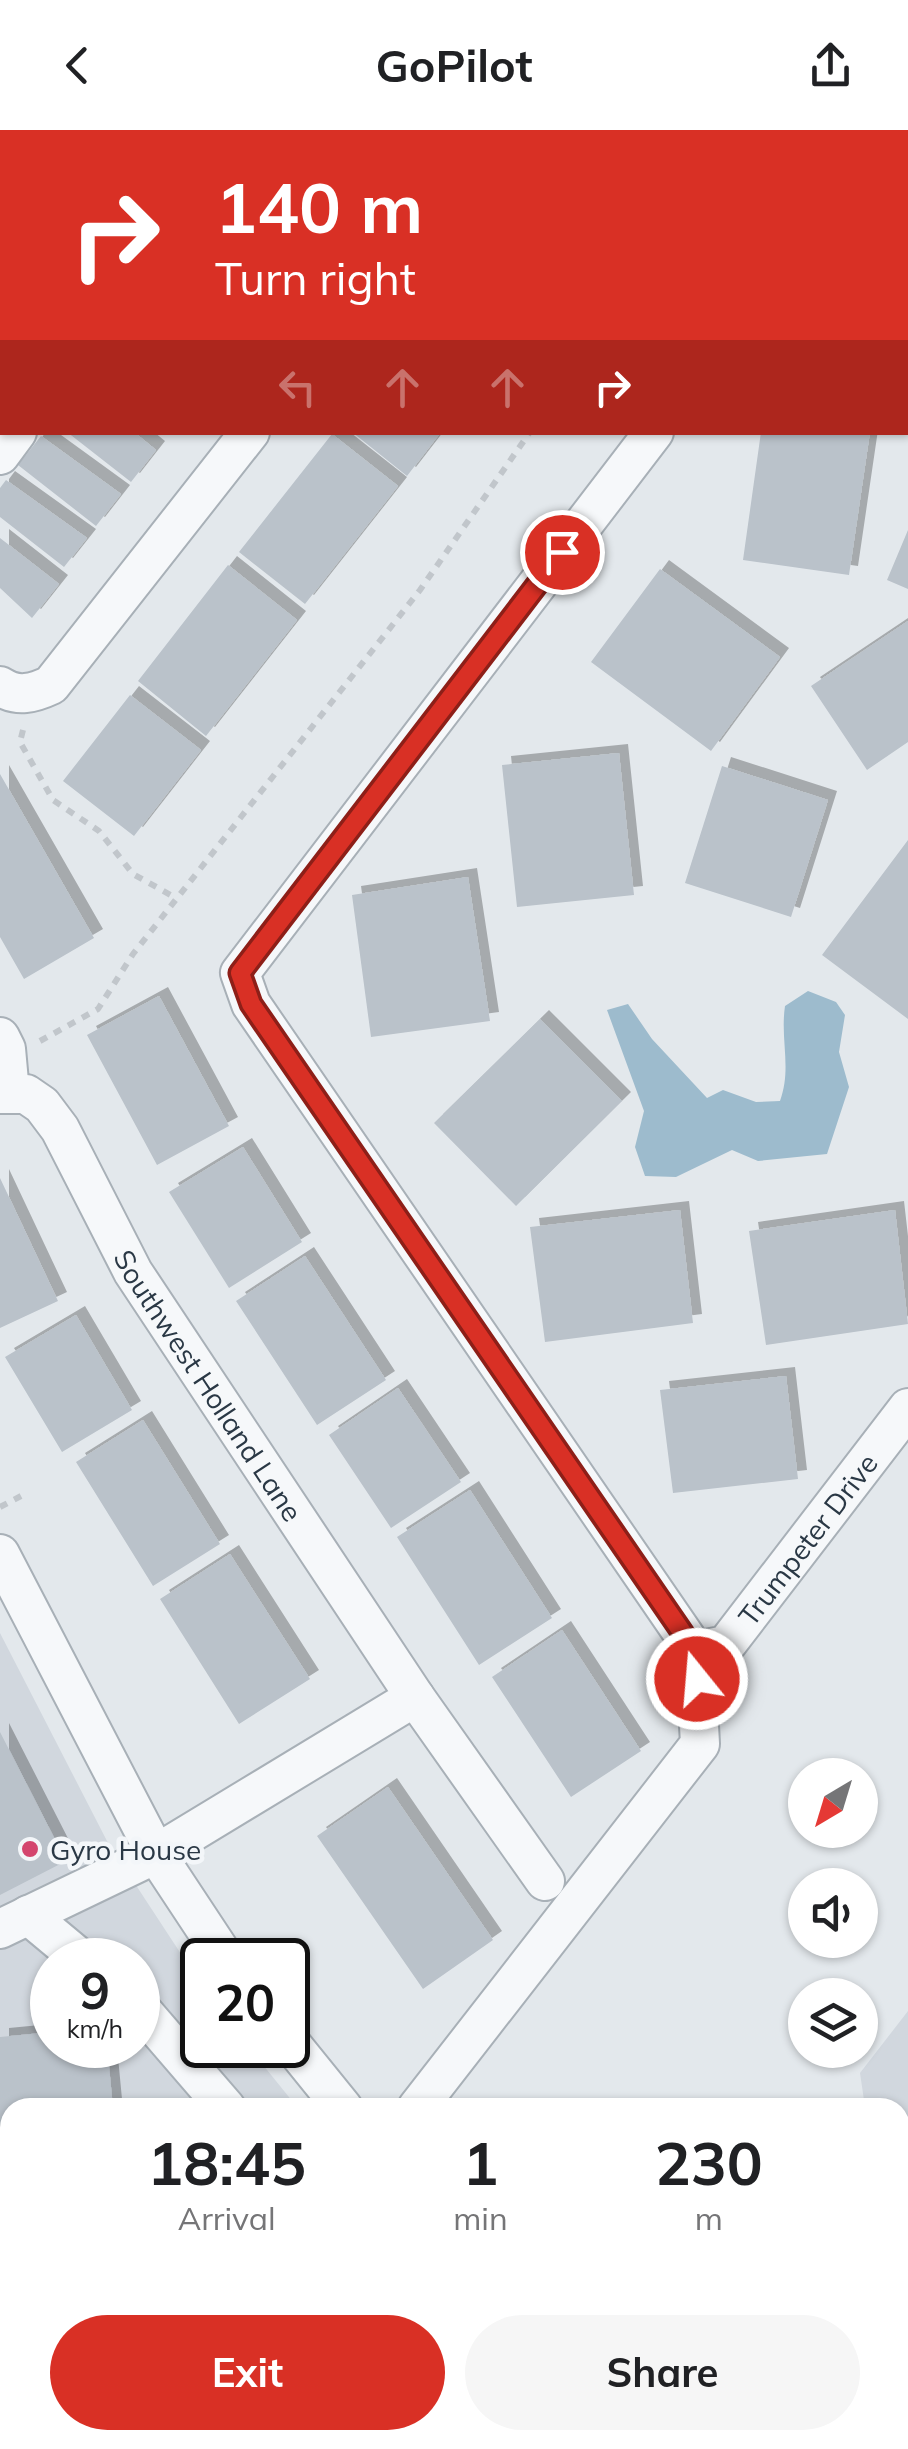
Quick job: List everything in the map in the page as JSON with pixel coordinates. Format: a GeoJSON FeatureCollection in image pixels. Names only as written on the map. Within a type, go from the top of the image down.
{"type":"FeatureCollection","features":[{"type":"Feature","properties":{"kind":"street"},"geometry":{"type":"LineString","coordinates":[[16,690],[52,685],[69,667],[248,435]]}},
{"type":"Feature","properties":{"kind":"street"},"geometry":{"type":"LineString","coordinates":[[425,2098],[700,1744],[695,1651],[251,1004],[240,973],[652,435]]}},
{"type":"Feature","properties":{"kind":"street"},"geometry":{"type":"LineString","coordinates":[[3,1043],[5,1094]]}},
{"type":"Feature","properties":{"kind":"street","name":"Southwest Holland Lane"},"geometry":{"type":"LineString","coordinates":[[5,1094],[26,1094],[42,1105],[60,1129],[133,1272],[415,1697],[545,1881]]}},
{"type":"Feature","properties":{"kind":"street","name":"Trumpeter Drive"},"geometry":{"type":"LineString","coordinates":[[695,1651],[726,1645],[908,1408]]}},
{"type":"Feature","properties":{"kind":"street"},"geometry":{"type":"LineString","coordinates":[[0,1554],[156,1854],[211,1938]]}},
{"type":"Feature","properties":{"kind":"street"},"geometry":{"type":"LineString","coordinates":[[14,1922],[156,1854],[415,1697]]}},
{"type":"Feature","properties":{"kind":"street"},"geometry":{"type":"LineString","coordinates":[[14,1922],[43,1938]]}},
{"type":"Feature","properties":{"kind":"street"},"geometry":{"type":"LineString","coordinates":[[160,2032],[217,2098]]}},
{"type":"Feature","properties":{"kind":"street"},"geometry":{"type":"LineString","coordinates":[[310,2067],[335,2098]]}},
{"type":"Feature","properties":{"kind":"path"},"geometry":{"type":"LineString","coordinates":[[3,1043],[30,1048],[98,1009],[176,898],[420,590],[528,435]]}},
{"type":"Feature","properties":{"kind":"path"},"geometry":{"type":"LineString","coordinates":[[16,690],[20,742],[53,800],[98,831],[133,874],[176,898]]}},
{"type":"Feature","properties":{"kind":"path"},"geometry":{"type":"LineString","coordinates":[[0,1507],[21,1496]]}},
{"type":"Feature","properties":{"kind":"shaded area"},"geometry":{"type":"Polygon","coordinates":[[[0,1633],[107,1841],[180,1952],[180,2068],[266,2068],[290,2098],[0,2098],[0,1633]]]}},
{"type":"Feature","properties":{"kind":"shaded area"},"geometry":{"type":"Polygon","coordinates":[[[908,2011],[908,2098],[864,2098],[860,2073],[864,2068],[878,2068],[878,2050],[908,2011]]]}},
{"type":"Feature","properties":{"kind":"water"},"geometry":{"type":"Polygon","coordinates":[[[808,991],[836,1002],[845,1015],[839,1052],[849,1087],[827,1154],[758,1161],[732,1150],[676,1177],[645,1176],[635,1147],[644,1111],[607,1010],[628,1004],[652,1039],[707,1098],[723,1090],[756,1102],[780,1101],[785,1077],[785,1006],[808,991]]]}},
{"type":"Feature","properties":{"kind":"building"},"geometry":{"type":"Polygon","coordinates":[[[71,435],[138,435],[156,450],[131,482],[71,435]]]}},
{"type":"Feature","properties":{"kind":"building"},"geometry":{"type":"Polygon","coordinates":[[[331,435],[398,486],[305,604],[239,552],[331,435]]]}},
{"type":"Feature","properties":{"kind":"building"},"geometry":{"type":"Polygon","coordinates":[[[356,435],[439,435],[407,476],[356,435]]]}},
{"type":"Feature","properties":{"kind":"building"},"geometry":{"type":"Polygon","coordinates":[[[761,435],[870,435],[849,575],[743,560],[761,435]]]}},
{"type":"Feature","properties":{"kind":"building"},"geometry":{"type":"Polygon","coordinates":[[[41,436],[121,494],[96,526],[18,465],[41,436]]]}},
{"type":"Feature","properties":{"kind":"building"},"geometry":{"type":"Polygon","coordinates":[[[6,480],[87,538],[64,567],[0,517],[0,488],[6,480]]]}},
{"type":"Feature","properties":{"kind":"building"},"geometry":{"type":"Polygon","coordinates":[[[908,530],[908,589],[887,580],[908,530]]]}},
{"type":"Feature","properties":{"kind":"building"},"geometry":{"type":"Polygon","coordinates":[[[0,538],[59,584],[32,618],[0,588],[0,538]]]}},
{"type":"Feature","properties":{"kind":"building"},"geometry":{"type":"Polygon","coordinates":[[[228,565],[297,620],[206,736],[138,681],[228,565]]]}},
{"type":"Feature","properties":{"kind":"building"},"geometry":{"type":"Polygon","coordinates":[[[660,569],[780,657],[711,751],[591,662],[660,569]]]}},
{"type":"Feature","properties":{"kind":"building"},"geometry":{"type":"Polygon","coordinates":[[[908,621],[908,742],[867,770],[811,686],[908,621]]]}},
{"type":"Feature","properties":{"kind":"building"},"geometry":{"type":"Polygon","coordinates":[[[130,695],[201,750],[134,836],[63,781],[130,695]]]}},
{"type":"Feature","properties":{"kind":"building"},"geometry":{"type":"Polygon","coordinates":[[[619,753],[634,895],[517,907],[502,765],[619,753]]]}},
{"type":"Feature","properties":{"kind":"building"},"geometry":{"type":"Polygon","coordinates":[[[722,766],[828,800],[791,917],[685,883],[722,766]]]}},
{"type":"Feature","properties":{"kind":"building"},"geometry":{"type":"Polygon","coordinates":[[[0,774],[94,938],[24,979],[0,937],[0,774]]]}},
{"type":"Feature","properties":{"kind":"building"},"geometry":{"type":"Polygon","coordinates":[[[908,840],[908,1019],[822,955],[908,840]]]}},
{"type":"Feature","properties":{"kind":"building"},"geometry":{"type":"Polygon","coordinates":[[[468,877],[490,1021],[371,1037],[352,895],[468,877]]]}},
{"type":"Feature","properties":{"kind":"building"},"geometry":{"type":"Polygon","coordinates":[[[159,996],[229,1126],[157,1165],[87,1035],[159,996]]]}},
{"type":"Feature","properties":{"kind":"building"},"geometry":{"type":"Polygon","coordinates":[[[540,1019],[622,1101],[516,1206],[434,1123],[540,1019]]]}},
{"type":"Feature","properties":{"kind":"building"},"geometry":{"type":"Polygon","coordinates":[[[243,1147],[302,1242],[229,1288],[169,1192],[243,1147]]]}},
{"type":"Feature","properties":{"kind":"building"},"geometry":{"type":"Polygon","coordinates":[[[0,1178],[58,1301],[0,1328],[0,1178]]]}},
{"type":"Feature","properties":{"kind":"building"},"geometry":{"type":"Polygon","coordinates":[[[680,1210],[693,1323],[545,1342],[530,1227],[680,1210]]]}},
{"type":"Feature","properties":{"kind":"building"},"geometry":{"type":"Polygon","coordinates":[[[895,1210],[908,1324],[766,1345],[749,1231],[895,1210]]]}},
{"type":"Feature","properties":{"kind":"building"},"geometry":{"type":"Polygon","coordinates":[[[305,1256],[386,1380],[317,1425],[236,1301],[305,1256]]]}},
{"type":"Feature","properties":{"kind":"building"},"geometry":{"type":"Polygon","coordinates":[[[76,1315],[132,1410],[62,1452],[5,1357],[76,1315]]]}},
{"type":"Feature","properties":{"kind":"building"},"geometry":{"type":"Polygon","coordinates":[[[786,1376],[798,1479],[673,1493],[660,1390],[786,1376]]]}},
{"type":"Feature","properties":{"kind":"building"},"geometry":{"type":"Polygon","coordinates":[[[398,1388],[461,1482],[391,1528],[329,1435],[398,1388]]]}},
{"type":"Feature","properties":{"kind":"building"},"geometry":{"type":"Polygon","coordinates":[[[143,1420],[220,1544],[153,1586],[76,1462],[143,1420]]]}},
{"type":"Feature","properties":{"kind":"building"},"geometry":{"type":"Polygon","coordinates":[[[470,1490],[552,1618],[479,1665],[397,1537],[470,1490]]]}},
{"type":"Feature","properties":{"kind":"building"},"geometry":{"type":"Polygon","coordinates":[[[230,1554],[310,1679],[239,1724],[160,1599],[230,1554]]]}},
{"type":"Feature","properties":{"kind":"building"},"geometry":{"type":"Polygon","coordinates":[[[562,1630],[641,1751],[571,1797],[492,1677],[562,1630]]]}},
{"type":"Feature","properties":{"kind":"building"},"geometry":{"type":"Polygon","coordinates":[[[0,1732],[66,1861],[0,1895],[0,1732]]]}},
{"type":"Feature","properties":{"kind":"building"},"geometry":{"type":"Polygon","coordinates":[[[388,1787],[493,1940],[423,1989],[317,1836],[388,1787]]]}},
{"type":"Feature","properties":{"kind":"building"},"geometry":{"type":"Polygon","coordinates":[[[30,2034],[30,2068],[109,2068],[112,2098],[0,2098],[0,2037],[30,2034]]]}},
{"type":"Feature","properties":{"kind":"place","name":"Gyro House"},"geometry":{"type":"Point","coordinates":[30,1849]}},
{"type":"Feature","properties":{"kind":"route"},"geometry":{"type":"LineString","coordinates":[[562,552],[240,973],[251,1004],[695,1651],[697,1679]]}}]}
